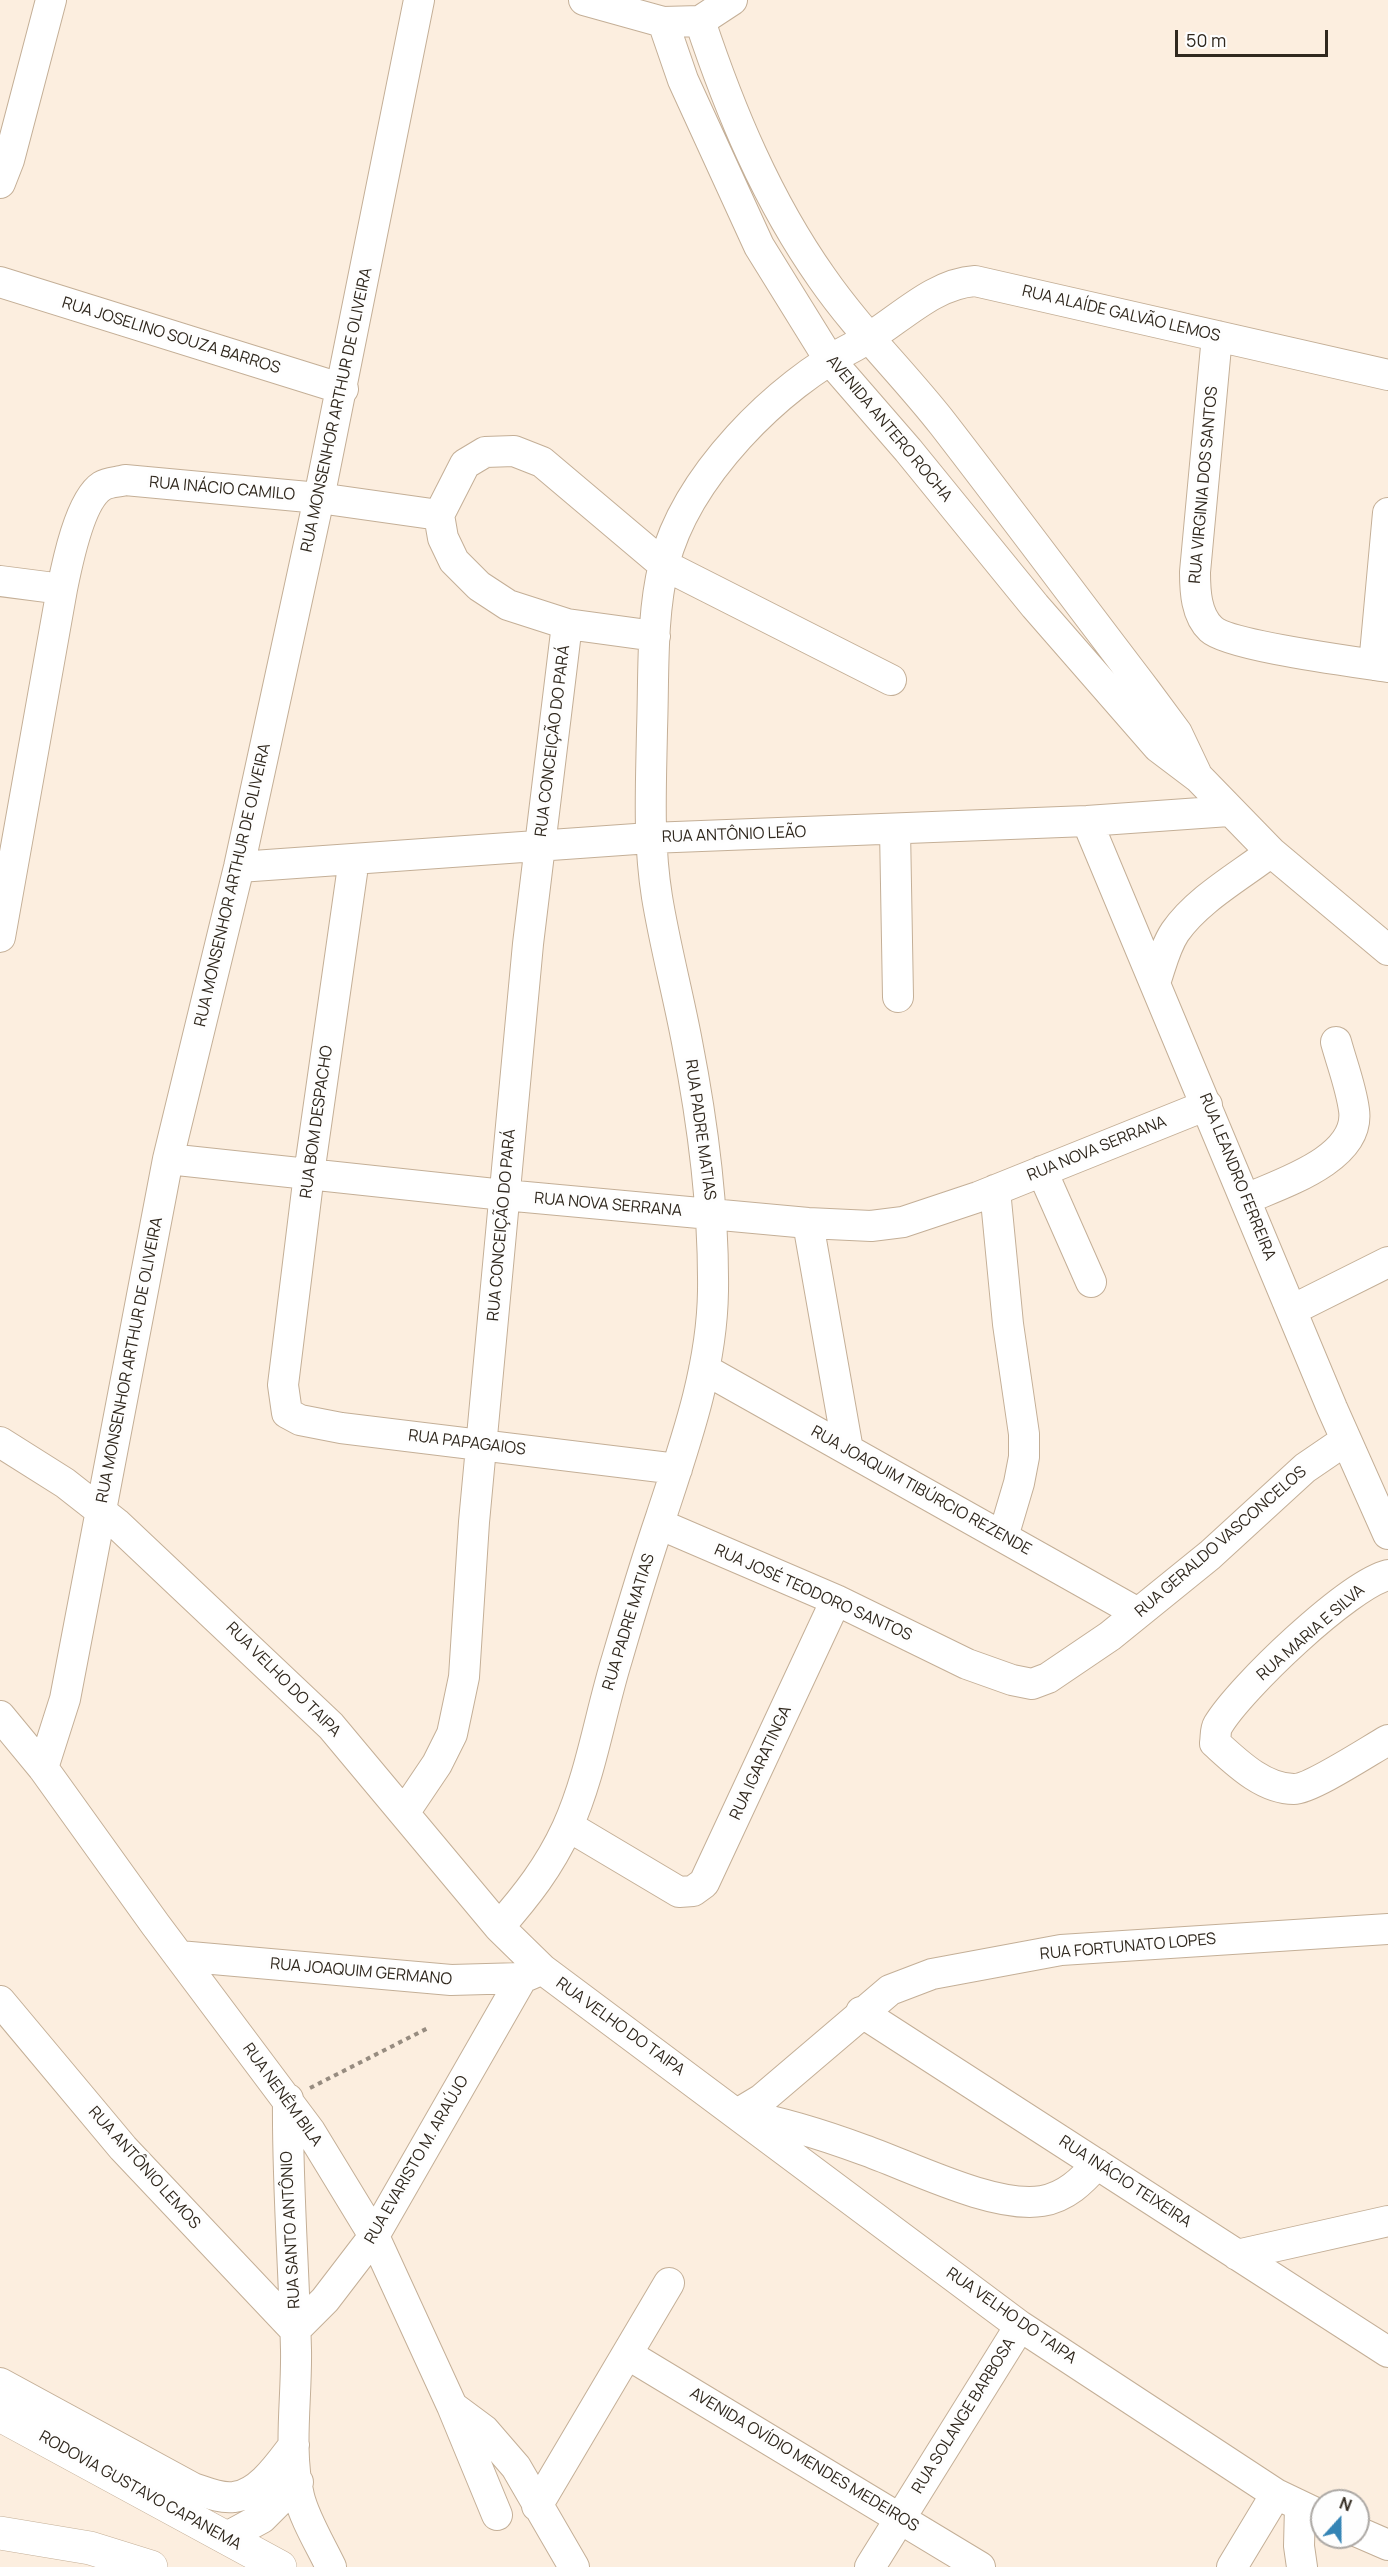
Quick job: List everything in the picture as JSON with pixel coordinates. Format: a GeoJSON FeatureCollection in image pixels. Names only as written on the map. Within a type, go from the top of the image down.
{"type":"FeatureCollection","features":[{"type":"Feature","properties":{"kind":"main road","name":"RODOVIA GUSTAVO CAPANEMA"},"geometry":{"type":"LineString","coordinates":[[0,2415],[280,2567]]}},
{"type":"Feature","properties":{"kind":"main road"},"geometry":{"type":"LineString","coordinates":[[0,2533],[90,2548],[151,2567]]}},
{"type":"Feature","properties":{"kind":"street"},"geometry":{"type":"LineString","coordinates":[[0,183],[9,160],[51,0]]}},
{"type":"Feature","properties":{"kind":"street","name":"RUA MONSENHOR ARTHUR DE OLIVEIRA"},"geometry":{"type":"LineString","coordinates":[[43,1768],[65,1699],[168,1159],[239,867],[320,498],[419,0]]}},
{"type":"Feature","properties":{"kind":"street"},"geometry":{"type":"LineString","coordinates":[[584,0],[663,22],[700,21],[732,0]]}},
{"type":"Feature","properties":{"kind":"street","name":"AVENIDA ANTERO ROCHA"},"geometry":{"type":"LineString","coordinates":[[700,21],[723,89],[773,200],[821,278],[868,339],[944,426],[1177,733],[1199,778]]}},
{"type":"Feature","properties":{"kind":"street","name":"AVENIDA ANTERO ROCHA"},"geometry":{"type":"LineString","coordinates":[[663,22],[683,80],[759,246],[829,359],[908,450],[1035,606],[1158,747],[1199,778],[1271,852],[1388,950]]}},
{"type":"Feature","properties":{"kind":"street"},"geometry":{"type":"LineString","coordinates":[[759,246],[792,231]]}},
{"type":"Feature","properties":{"kind":"street","name":"RUA ALAÍDE GALVÃO LEMOS"},"geometry":{"type":"LineString","coordinates":[[829,359],[868,339],[952,282],[975,280],[1388,375]]}},
{"type":"Feature","properties":{"kind":"street","name":"RUA JOSELINO SOUZA BARROS"},"geometry":{"type":"LineString","coordinates":[[0,282],[343,389]]}},
{"type":"Feature","properties":{"kind":"street","name":"RUA VIRGINIA DOS SANTOS"},"geometry":{"type":"LineString","coordinates":[[1217,336],[1194,594],[1211,630],[1243,643],[1381,666]]}},
{"type":"Feature","properties":{"kind":"street","name":"RUA PADRE MATIAS"},"geometry":{"type":"LineString","coordinates":[[499,1927],[536,1885],[568,1826],[677,1469],[704,1369],[713,1295],[711,1214],[697,1103],[657,897],[650,838],[655,636],[664,565],[674,532],[695,492],[761,412],[829,359]]}},
{"type":"Feature","properties":{"kind":"street"},"geometry":{"type":"LineString","coordinates":[[908,450],[944,426]]}},
{"type":"Feature","properties":{"kind":"street"},"geometry":{"type":"LineString","coordinates":[[655,636],[567,624],[508,605],[479,586],[454,561],[443,538],[439,515],[465,464],[485,452],[514,451],[542,462],[664,565],[891,680]]}},
{"type":"Feature","properties":{"kind":"street","name":"RUA INÁCIO CAMILO"},"geometry":{"type":"LineString","coordinates":[[62,589],[73,538],[89,505],[102,486],[125,480],[320,498],[439,515]]}},
{"type":"Feature","properties":{"kind":"street"},"geometry":{"type":"LineString","coordinates":[[1381,666],[1388,513]]}},
{"type":"Feature","properties":{"kind":"street"},"geometry":{"type":"LineString","coordinates":[[0,581],[62,589],[0,938]]}},
{"type":"Feature","properties":{"kind":"street","name":"RUA CONCEIÇÃO DO PARÁ"},"geometry":{"type":"LineString","coordinates":[[404,1813],[437,1764],[452,1734],[464,1677],[481,1445],[504,1195],[540,846],[567,624]]}},
{"type":"Feature","properties":{"kind":"street","name":"RUA ANTÔNIO LEÃO"},"geometry":{"type":"LineString","coordinates":[[239,867],[650,838],[1087,821],[1229,811]]}},
{"type":"Feature","properties":{"kind":"street","name":"RUA LEANDRO FERREIRA"},"geometry":{"type":"LineString","coordinates":[[1087,821],[1346,1440],[1388,1534]]}},
{"type":"Feature","properties":{"kind":"street"},"geometry":{"type":"LineString","coordinates":[[895,829],[898,997]]}},
{"type":"Feature","properties":{"kind":"street"},"geometry":{"type":"LineString","coordinates":[[1155,983],[1164,953],[1176,931],[1200,906],[1271,852]]}},
{"type":"Feature","properties":{"kind":"street","name":"RUA BOM DESPACHO"},"geometry":{"type":"LineString","coordinates":[[283,1385],[309,1174],[354,860]]}},
{"type":"Feature","properties":{"kind":"street"},"geometry":{"type":"LineString","coordinates":[[1246,1199],[1314,1170],[1340,1148],[1351,1134],[1354,1112],[1336,1042]]}},
{"type":"Feature","properties":{"kind":"street","name":"RUA NOVA SERRANA"},"geometry":{"type":"LineString","coordinates":[[168,1159],[504,1195],[808,1223],[871,1226],[903,1222],[995,1190],[1207,1105]]}},
{"type":"Feature","properties":{"kind":"street"},"geometry":{"type":"LineString","coordinates":[[1042,1171],[1091,1281]]}},
{"type":"Feature","properties":{"kind":"street"},"geometry":{"type":"LineString","coordinates":[[995,1190],[1008,1324],[1024,1434],[1024,1457],[1019,1483],[1003,1537]]}},
{"type":"Feature","properties":{"kind":"street"},"geometry":{"type":"LineString","coordinates":[[808,1223],[848,1450]]}},
{"type":"Feature","properties":{"kind":"street"},"geometry":{"type":"LineString","coordinates":[[1292,1310],[1388,1262]]}},
{"type":"Feature","properties":{"kind":"street","name":"RUA JOAQUIM TIBÚRCIO REZENDE"},"geometry":{"type":"LineString","coordinates":[[704,1369],[1138,1613]]}},
{"type":"Feature","properties":{"kind":"street","name":"RUA PAPAGAIOS"},"geometry":{"type":"LineString","coordinates":[[283,1385],[287,1413],[300,1420],[341,1428],[677,1469]]}},
{"type":"Feature","properties":{"kind":"street","name":"RUA GERALDO VASCONCELOS"},"geometry":{"type":"LineString","coordinates":[[967,1664],[1012,1680],[1032,1684],[1048,1678],[1138,1613],[1210,1555],[1305,1468],[1346,1440]]}},
{"type":"Feature","properties":{"kind":"street","name":"RUA VELHO DO TAIPA"},"geometry":{"type":"LineString","coordinates":[[0,1442],[65,1483],[101,1511],[224,1622],[331,1726],[499,1927],[532,1973],[737,2114],[1020,2326],[1299,2506]]}},
{"type":"Feature","properties":{"kind":"street","name":"RUA JOSÉ TEODORO SANTOS"},"geometry":{"type":"LineString","coordinates":[[659,1524],[836,1600],[967,1664]]}},
{"type":"Feature","properties":{"kind":"street","name":"RUA MARIA E SILVA"},"geometry":{"type":"LineString","coordinates":[[1388,1575],[1355,1590],[1262,1672],[1216,1727],[1215,1743],[1265,1783],[1295,1790],[1319,1780],[1388,1740]]}},
{"type":"Feature","properties":{"kind":"street","name":"RUA IGARATINGA"},"geometry":{"type":"LineString","coordinates":[[568,1826],[679,1892],[693,1891],[704,1883],[836,1600]]}},
{"type":"Feature","properties":{"kind":"street","name":"RUA NENÊM BILA"},"geometry":{"type":"LineString","coordinates":[[0,1716],[43,1768],[179,1956],[288,2099],[374,2236],[452,2406],[497,2515]]}},
{"type":"Feature","properties":{"kind":"street","name":"RUA FORTUNATO LOPES"},"geometry":{"type":"LineString","coordinates":[[737,2114],[762,2099],[861,2012],[890,1990],[932,1974],[1061,1950],[1388,1929]]}},
{"type":"Feature","properties":{"kind":"street","name":"RUA JOAQUIM GERMANO"},"geometry":{"type":"LineString","coordinates":[[179,1956],[451,1980],[532,1973]]}},
{"type":"Feature","properties":{"kind":"street","name":"RUA EVARISTO M. ARAÚJO"},"geometry":{"type":"LineString","coordinates":[[295,2330],[325,2300],[374,2236],[532,1973]]}},
{"type":"Feature","properties":{"kind":"street","name":"RUA ANTÔNIO LEMOS"},"geometry":{"type":"LineString","coordinates":[[0,2001],[123,2148],[295,2330]]}},
{"type":"Feature","properties":{"kind":"street","name":"RUA INÁCIO TEIXEIRA"},"geometry":{"type":"LineString","coordinates":[[861,2012],[1388,2352]]}},
{"type":"Feature","properties":{"kind":"street"},"geometry":{"type":"LineString","coordinates":[[0,2022],[30,2037]]}},
{"type":"Feature","properties":{"kind":"street","name":"RUA SANTO ANTÔNIO"},"geometry":{"type":"LineString","coordinates":[[288,2099],[295,2330],[294,2445],[299,2497],[331,2567]]}},
{"type":"Feature","properties":{"kind":"street"},"geometry":{"type":"LineString","coordinates":[[737,2114],[783,2123],[865,2150],[949,2184],[1006,2199],[1042,2201],[1078,2186],[1097,2164]]}},
{"type":"Feature","properties":{"kind":"street"},"geometry":{"type":"LineString","coordinates":[[1237,2255],[1388,2221]]}},
{"type":"Feature","properties":{"kind":"street"},"geometry":{"type":"LineString","coordinates":[[537,2506],[669,2283]]}},
{"type":"Feature","properties":{"kind":"street","name":"RUA SOLANGE BARBOSA"},"geometry":{"type":"LineString","coordinates":[[870,2567],[1020,2326]]}},
{"type":"Feature","properties":{"kind":"street","name":"AVENIDA OVÍDIO MENDES MEDEIROS"},"geometry":{"type":"LineString","coordinates":[[627,2354],[980,2567]]}},
{"type":"Feature","properties":{"kind":"street"},"geometry":{"type":"LineString","coordinates":[[0,2383],[193,2488],[214,2495],[235,2497],[252,2490],[271,2473],[294,2445]]}},
{"type":"Feature","properties":{"kind":"street"},"geometry":{"type":"LineString","coordinates":[[452,2406],[484,2430],[516,2467],[574,2567]]}},
{"type":"Feature","properties":{"kind":"street"},"geometry":{"type":"LineString","coordinates":[[225,2538],[262,2518],[298,2482]]}},
{"type":"Feature","properties":{"kind":"street"},"geometry":{"type":"LineString","coordinates":[[1232,2567],[1299,2506]]}},
{"type":"Feature","properties":{"kind":"street"},"geometry":{"type":"LineString","coordinates":[[1299,2506],[1299,2546],[1302,2567]]}},
{"type":"Feature","properties":{"kind":"street"},"geometry":{"type":"LineString","coordinates":[[1370,2537],[1388,2545]]}},
{"type":"Feature","properties":{"kind":"path"},"geometry":{"type":"LineString","coordinates":[[288,2099],[428,2028]]}}]}
